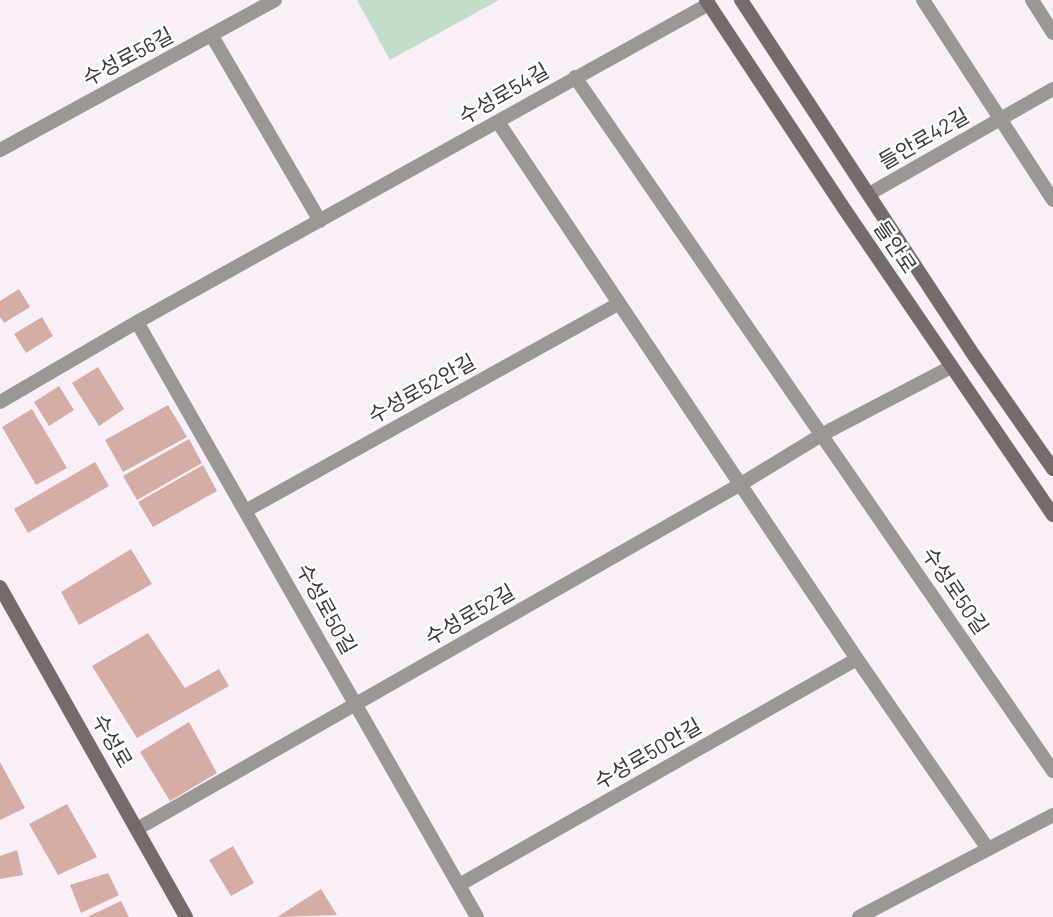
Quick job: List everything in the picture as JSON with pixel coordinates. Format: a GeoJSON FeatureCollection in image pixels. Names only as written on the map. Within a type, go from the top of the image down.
{"type":"FeatureCollection","features":[{"type":"Feature","properties":{"kind":"main road","name":"들안로"},"geometry":{"type":"LineString","coordinates":[[741,0],[973,354],[1053,469]]}},
{"type":"Feature","properties":{"kind":"main road","name":"들안로"},"geometry":{"type":"LineString","coordinates":[[708,2],[1053,515]]}},
{"type":"Feature","properties":{"kind":"main road","name":"수성로"},"geometry":{"type":"LineString","coordinates":[[0,589],[186,917]]}},
{"type":"Feature","properties":{"kind":"street","name":"수성로56길"},"geometry":{"type":"LineString","coordinates":[[0,150],[275,0]]}},
{"type":"Feature","properties":{"kind":"street","name":"들안로42길"},"geometry":{"type":"LineString","coordinates":[[923,0],[1053,200]]}},
{"type":"Feature","properties":{"kind":"street"},"geometry":{"type":"LineString","coordinates":[[1032,0],[1053,33]]}},
{"type":"Feature","properties":{"kind":"street","name":"수성로54길"},"geometry":{"type":"LineString","coordinates":[[0,402],[137,322],[708,2]]}},
{"type":"Feature","properties":{"kind":"street"},"geometry":{"type":"LineString","coordinates":[[212,36],[320,221]]}},
{"type":"Feature","properties":{"kind":"street"},"geometry":{"type":"LineString","coordinates":[[575,77],[823,433]]}},
{"type":"Feature","properties":{"kind":"street","name":"들안로42길"},"geometry":{"type":"LineString","coordinates":[[869,194],[1053,89]]}},
{"type":"Feature","properties":{"kind":"street"},"geometry":{"type":"LineString","coordinates":[[498,122],[857,659],[988,849]]}},
{"type":"Feature","properties":{"kind":"street","name":"수성로52안길"},"geometry":{"type":"LineString","coordinates":[[247,510],[618,304]]}},
{"type":"Feature","properties":{"kind":"street","name":"수성로50길"},"geometry":{"type":"LineString","coordinates":[[137,322],[247,510],[477,917]]}},
{"type":"Feature","properties":{"kind":"street","name":"수성로52길"},"geometry":{"type":"LineString","coordinates":[[137,829],[741,484],[823,433],[951,367]]}},
{"type":"Feature","properties":{"kind":"street","name":"수성로50길"},"geometry":{"type":"LineString","coordinates":[[823,433],[1053,771]]}},
{"type":"Feature","properties":{"kind":"street","name":"수성로50안길"},"geometry":{"type":"LineString","coordinates":[[459,885],[857,659]]}},
{"type":"Feature","properties":{"kind":"street"},"geometry":{"type":"LineString","coordinates":[[859,917],[1053,815]]}},
{"type":"Feature","properties":{"kind":"green space"},"geometry":{"type":"Polygon","coordinates":[[[357,0],[499,0],[390,60],[357,0]]]}},
{"type":"Feature","properties":{"kind":"building"},"geometry":{"type":"Polygon","coordinates":[[[19,289],[30,307],[4,323],[0,317],[0,301],[19,289]]]}},
{"type":"Feature","properties":{"kind":"building"},"geometry":{"type":"Polygon","coordinates":[[[42,317],[53,336],[26,353],[14,334],[42,317]]]}},
{"type":"Feature","properties":{"kind":"building"},"geometry":{"type":"Polygon","coordinates":[[[98,367],[124,409],[99,426],[72,383],[98,367]]]}},
{"type":"Feature","properties":{"kind":"building"},"geometry":{"type":"Polygon","coordinates":[[[59,386],[74,410],[49,426],[34,402],[59,386]]]}},
{"type":"Feature","properties":{"kind":"building"},"geometry":{"type":"Polygon","coordinates":[[[168,405],[187,437],[123,472],[105,440],[168,405]]]}},
{"type":"Feature","properties":{"kind":"building"},"geometry":{"type":"Polygon","coordinates":[[[32,409],[67,468],[36,485],[2,427],[32,409]]]}},
{"type":"Feature","properties":{"kind":"building"},"geometry":{"type":"Polygon","coordinates":[[[189,439],[202,463],[137,500],[123,476],[189,439]]]}},
{"type":"Feature","properties":{"kind":"building"},"geometry":{"type":"Polygon","coordinates":[[[95,462],[109,486],[28,533],[14,509],[95,462]]]}},
{"type":"Feature","properties":{"kind":"building"},"geometry":{"type":"Polygon","coordinates":[[[203,465],[217,491],[153,527],[138,502],[203,465]]]}},
{"type":"Feature","properties":{"kind":"building"},"geometry":{"type":"Polygon","coordinates":[[[131,549],[152,584],[79,625],[61,592],[131,549]]]}},
{"type":"Feature","properties":{"kind":"building"},"geometry":{"type":"Polygon","coordinates":[[[148,633],[185,688],[219,669],[229,686],[137,738],[92,666],[148,633]]]}},
{"type":"Feature","properties":{"kind":"building"},"geometry":{"type":"Polygon","coordinates":[[[189,722],[217,773],[170,801],[140,752],[189,722]]]}},
{"type":"Feature","properties":{"kind":"building"},"geometry":{"type":"Polygon","coordinates":[[[0,762],[25,808],[0,820],[0,762]]]}},
{"type":"Feature","properties":{"kind":"building"},"geometry":{"type":"Polygon","coordinates":[[[67,804],[97,857],[58,875],[29,824],[67,804]]]}},
{"type":"Feature","properties":{"kind":"building"},"geometry":{"type":"Polygon","coordinates":[[[233,846],[254,883],[231,896],[209,860],[233,846]]]}},
{"type":"Feature","properties":{"kind":"building"},"geometry":{"type":"Polygon","coordinates":[[[17,850],[23,875],[0,879],[0,856],[17,850]]]}},
{"type":"Feature","properties":{"kind":"building"},"geometry":{"type":"Polygon","coordinates":[[[108,873],[119,895],[81,913],[70,885],[108,873]]]}},
{"type":"Feature","properties":{"kind":"building"},"geometry":{"type":"Polygon","coordinates":[[[321,889],[337,915],[277,917],[321,889]]]}},
{"type":"Feature","properties":{"kind":"building"},"geometry":{"type":"Polygon","coordinates":[[[121,901],[129,917],[87,917],[121,901]]]}}]}
